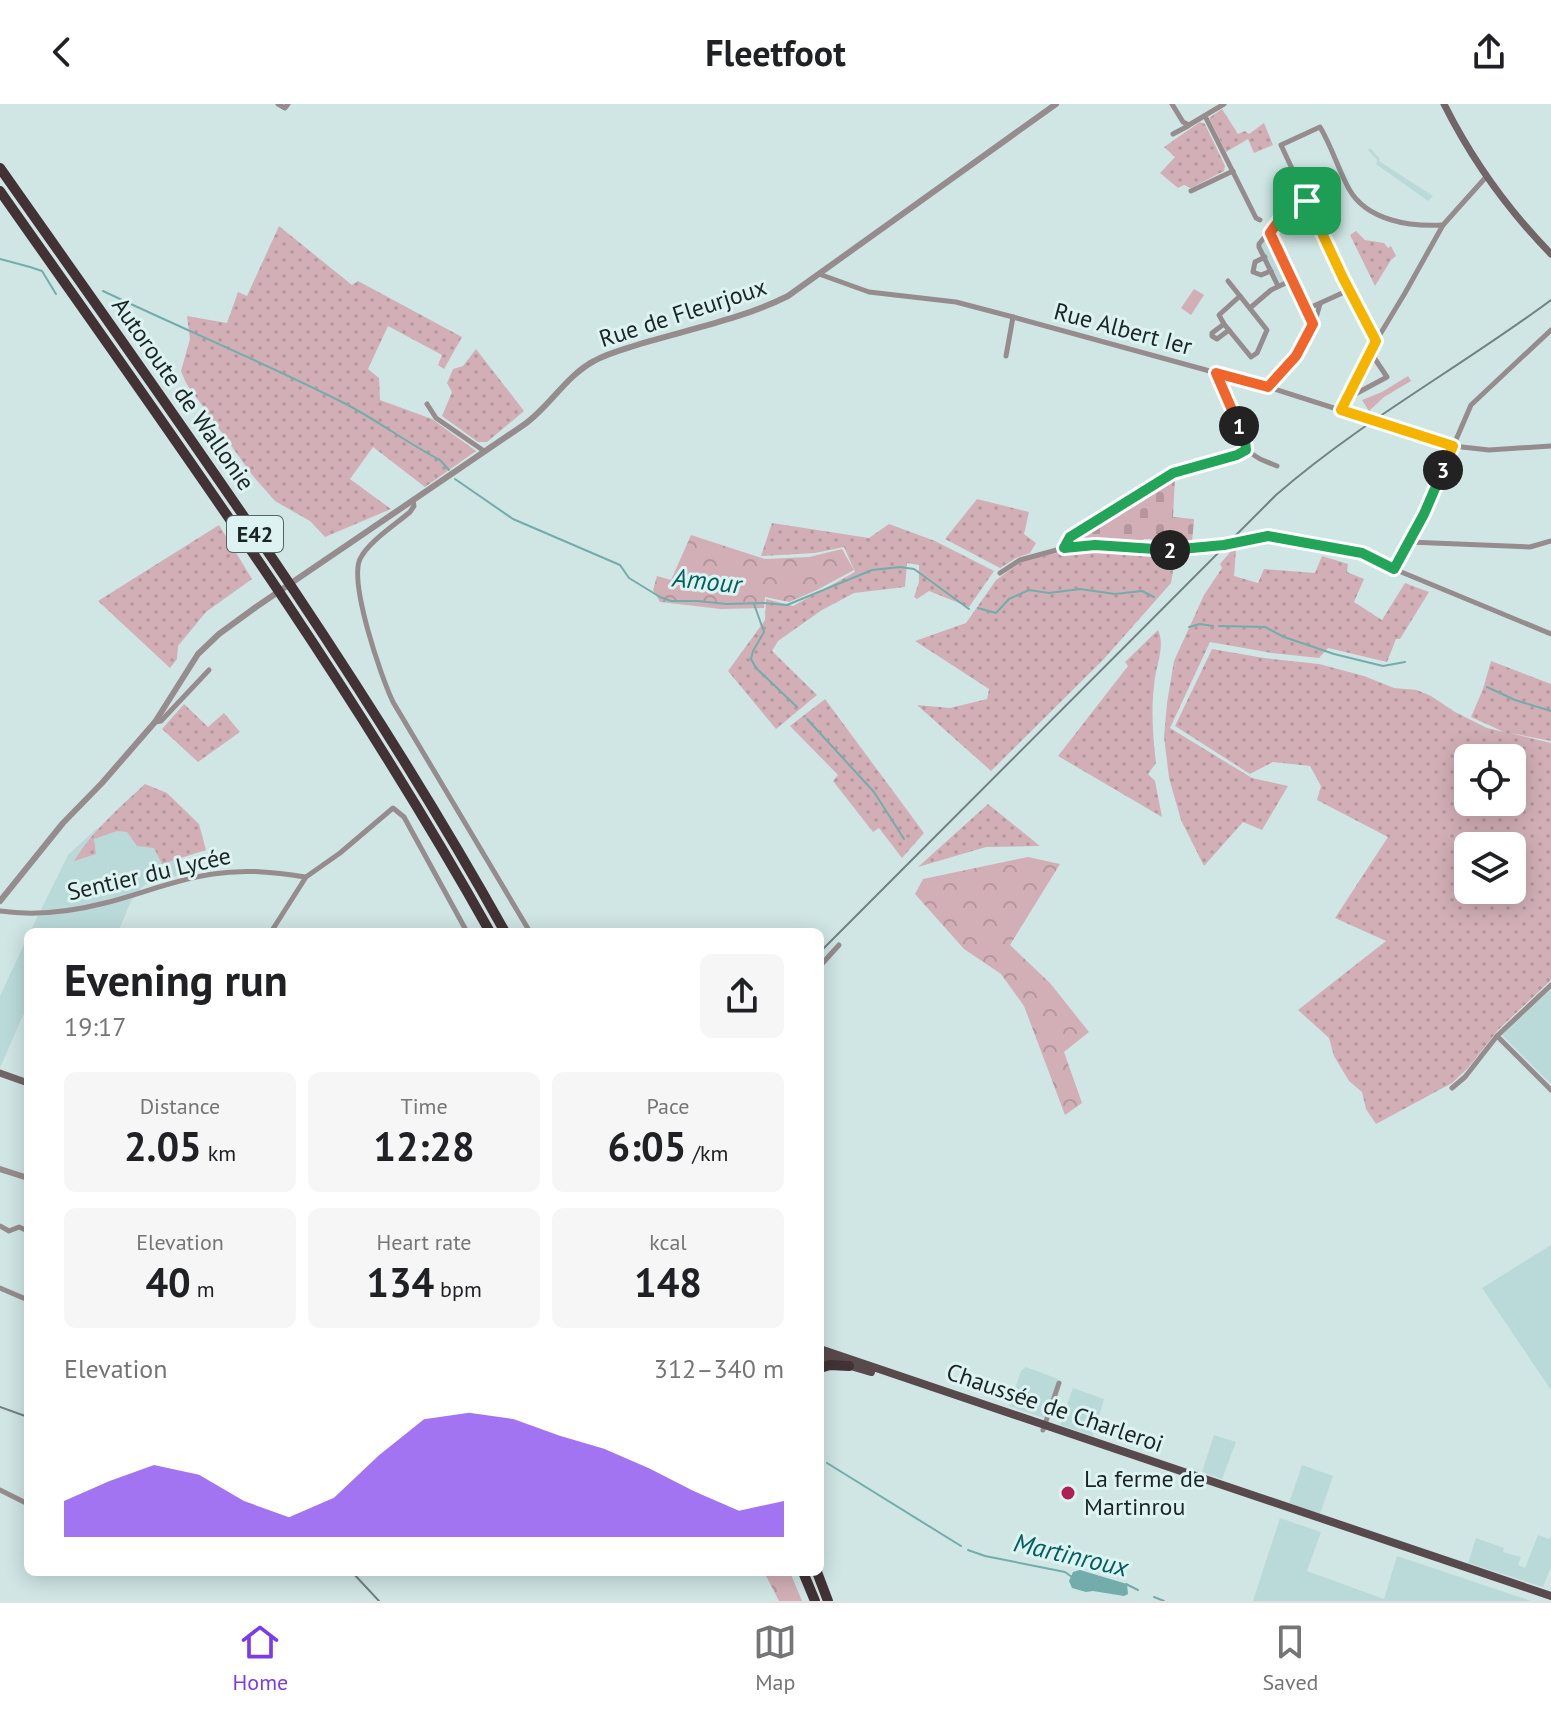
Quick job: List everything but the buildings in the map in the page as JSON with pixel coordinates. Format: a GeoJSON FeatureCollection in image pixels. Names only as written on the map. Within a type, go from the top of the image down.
{"type":"FeatureCollection","features":[{"type":"Feature","properties":{"kind":"highway","name":"Autoroute de Wallonie"},"geometry":{"type":"LineString","coordinates":[[0,168],[316,625],[402,759],[503,928]]}},
{"type":"Feature","properties":{"kind":"highway","name":"Autoroute de Wallonie"},"geometry":{"type":"LineString","coordinates":[[0,191],[283,598],[400,779],[488,928]]}},
{"type":"Feature","properties":{"kind":"highway"},"geometry":{"type":"LineString","coordinates":[[824,1367],[849,1366]]}},
{"type":"Feature","properties":{"kind":"highway"},"geometry":{"type":"LineString","coordinates":[[805,1576],[815,1601]]}},
{"type":"Feature","properties":{"kind":"highway"},"geometry":{"type":"LineString","coordinates":[[819,1576],[828,1601]]}},
{"type":"Feature","properties":{"kind":"main road"},"geometry":{"type":"LineString","coordinates":[[1444,104],[1486,177],[1551,254]]}},
{"type":"Feature","properties":{"kind":"main road"},"geometry":{"type":"LineString","coordinates":[[1,1075],[24,1082]]}},
{"type":"Feature","properties":{"kind":"main road","name":"Chaussée de Charleroi"},"geometry":{"type":"LineString","coordinates":[[824,1350],[1043,1428]]}},
{"type":"Feature","properties":{"kind":"main road","name":"Chaussée de Charleroi"},"geometry":{"type":"LineString","coordinates":[[824,1358],[1043,1428],[1550,1599]]}},
{"type":"Feature","properties":{"kind":"street"},"geometry":{"type":"LineString","coordinates":[[278,104],[285,108],[288,104]]}},
{"type":"Feature","properties":{"kind":"street","name":"Rue de Fleurjoux"},"geometry":{"type":"LineString","coordinates":[[0,901],[63,823],[155,722],[198,654],[219,634],[539,414],[580,370],[595,360],[771,305],[788,296],[1056,104]]}},
{"type":"Feature","properties":{"kind":"street"},"geometry":{"type":"LineString","coordinates":[[1172,104],[1183,122],[1189,125]]}},
{"type":"Feature","properties":{"kind":"street"},"geometry":{"type":"LineString","coordinates":[[1173,134],[1224,104]]}},
{"type":"Feature","properties":{"kind":"street"},"geometry":{"type":"LineString","coordinates":[[1205,116],[1256,218],[1260,220]]}},
{"type":"Feature","properties":{"kind":"street"},"geometry":{"type":"LineString","coordinates":[[1376,341],[1281,145],[1320,127],[1351,193],[1366,209],[1423,227],[1443,225]]}},
{"type":"Feature","properties":{"kind":"street"},"geometry":{"type":"LineString","coordinates":[[1191,191],[1233,171]]}},
{"type":"Feature","properties":{"kind":"street"},"geometry":{"type":"LineString","coordinates":[[1341,410],[1376,341],[1443,225],[1486,177]]}},
{"type":"Feature","properties":{"kind":"street"},"geometry":{"type":"LineString","coordinates":[[1278,286],[1259,244],[1285,212],[1307,201]]}},
{"type":"Feature","properties":{"kind":"street"},"geometry":{"type":"LineString","coordinates":[[1423,227],[1433,244]]}},
{"type":"Feature","properties":{"kind":"street"},"geometry":{"type":"LineString","coordinates":[[1270,233],[1313,324]]}},
{"type":"Feature","properties":{"kind":"street"},"geometry":{"type":"LineString","coordinates":[[1265,257],[1255,262],[1253,272],[1261,275],[1271,271]]}},
{"type":"Feature","properties":{"kind":"street","name":"Rue Albert Ier"},"geometry":{"type":"LineString","coordinates":[[819,274],[869,292],[956,302],[1013,317],[1268,387],[1453,446],[1489,450],[1551,446]]}},
{"type":"Feature","properties":{"kind":"street"},"geometry":{"type":"LineString","coordinates":[[1250,308],[1271,290],[1292,280]]}},
{"type":"Feature","properties":{"kind":"street"},"geometry":{"type":"LineString","coordinates":[[1228,281],[1250,308],[1267,330],[1256,355],[1251,357],[1220,318],[1220,313],[1240,296]]}},
{"type":"Feature","properties":{"kind":"street"},"geometry":{"type":"LineString","coordinates":[[1306,310],[1349,290]]}},
{"type":"Feature","properties":{"kind":"street"},"geometry":{"type":"LineString","coordinates":[[1268,387],[1296,356],[1320,304]]}},
{"type":"Feature","properties":{"kind":"street"},"geometry":{"type":"LineString","coordinates":[[1006,356],[1013,317]]}},
{"type":"Feature","properties":{"kind":"street"},"geometry":{"type":"LineString","coordinates":[[1224,324],[1212,336],[1217,339],[1229,330]]}},
{"type":"Feature","properties":{"kind":"street"},"geometry":{"type":"LineString","coordinates":[[1394,569],[1471,405],[1551,330]]}},
{"type":"Feature","properties":{"kind":"street"},"geometry":{"type":"LineString","coordinates":[[1346,400],[1387,377],[1370,352]]}},
{"type":"Feature","properties":{"kind":"street"},"geometry":{"type":"LineString","coordinates":[[1216,373],[1245,440],[1246,450]]}},
{"type":"Feature","properties":{"kind":"street"},"geometry":{"type":"LineString","coordinates":[[427,404],[436,418],[484,451]]}},
{"type":"Feature","properties":{"kind":"street"},"geometry":{"type":"LineString","coordinates":[[1246,450],[1277,466]]}},
{"type":"Feature","properties":{"kind":"street"},"geometry":{"type":"LineString","coordinates":[[1064,548],[1070,537],[1173,473],[1246,450]]}},
{"type":"Feature","properties":{"kind":"street"},"geometry":{"type":"LineString","coordinates":[[413,501],[410,512],[361,556],[358,567],[360,596],[388,691],[528,928]]}},
{"type":"Feature","properties":{"kind":"street"},"geometry":{"type":"LineString","coordinates":[[1000,573],[1020,560],[1064,548],[1095,545],[1168,550],[1224,545],[1268,536],[1362,553],[1551,634]]}},
{"type":"Feature","properties":{"kind":"street"},"geometry":{"type":"LineString","coordinates":[[1409,542],[1530,547],[1551,541]]}},
{"type":"Feature","properties":{"kind":"street","name":"Rue de Fleurjoux"},"geometry":{"type":"LineString","coordinates":[[155,722],[161,721],[209,670]]}},
{"type":"Feature","properties":{"kind":"street"},"geometry":{"type":"LineString","coordinates":[[274,928],[306,877],[393,808],[404,817],[465,928]]}},
{"type":"Feature","properties":{"kind":"street","name":"Sentier du Lycée"},"geometry":{"type":"LineString","coordinates":[[0,911],[68,911],[211,874],[243,871],[306,877]]}},
{"type":"Feature","properties":{"kind":"street"},"geometry":{"type":"LineString","coordinates":[[824,962],[839,945]]}},
{"type":"Feature","properties":{"kind":"street"},"geometry":{"type":"LineString","coordinates":[[1452,1088],[1465,1077],[1497,1036],[1551,985]]}},
{"type":"Feature","properties":{"kind":"street"},"geometry":{"type":"LineString","coordinates":[[1497,1036],[1551,1090]]}},
{"type":"Feature","properties":{"kind":"street"},"geometry":{"type":"LineString","coordinates":[[0,1169],[24,1177]]}},
{"type":"Feature","properties":{"kind":"street"},"geometry":{"type":"LineString","coordinates":[[0,1226],[9,1231],[19,1227],[24,1229]]}},
{"type":"Feature","properties":{"kind":"street"},"geometry":{"type":"LineString","coordinates":[[0,1288],[24,1298]]}},
{"type":"Feature","properties":{"kind":"street"},"geometry":{"type":"LineString","coordinates":[[1043,1428],[1059,1383]]}},
{"type":"Feature","properties":{"kind":"street"},"geometry":{"type":"LineString","coordinates":[[0,1490],[24,1502]]}},
{"type":"Feature","properties":{"kind":"shaded area"},"geometry":{"type":"Polygon","coordinates":[[[1370,148],[1379,161],[1433,196],[1428,201],[1376,164],[1377,160],[1368,150],[1370,148]]]}},
{"type":"Feature","properties":{"kind":"shaded area"},"geometry":{"type":"Polygon","coordinates":[[[1268,236],[1290,278],[1280,284],[1261,245],[1268,236]]]}},
{"type":"Feature","properties":{"kind":"shaded area"},"geometry":{"type":"Polygon","coordinates":[[[129,824],[160,844],[188,873],[144,885],[131,901],[120,928],[32,928],[68,855],[96,829],[129,824]]]}},
{"type":"Feature","properties":{"kind":"shaded area"},"geometry":{"type":"Polygon","coordinates":[[[24,945],[24,1015],[0,1068],[0,996],[24,945]]]}},
{"type":"Feature","properties":{"kind":"shaded area"},"geometry":{"type":"Polygon","coordinates":[[[1551,989],[1551,1084],[1501,1034],[1551,989]]]}},
{"type":"Feature","properties":{"kind":"shaded area"},"geometry":{"type":"Polygon","coordinates":[[[1551,1245],[1551,1390],[1482,1288],[1551,1245]]]}},
{"type":"Feature","properties":{"kind":"shaded area"},"geometry":{"type":"Polygon","coordinates":[[[1026,1367],[1058,1379],[1044,1418],[1009,1406],[1021,1371],[1026,1367]]]}},
{"type":"Feature","properties":{"kind":"shaded area"},"geometry":{"type":"Polygon","coordinates":[[[1073,1388],[1104,1399],[1093,1436],[1060,1425],[1073,1388]]]}},
{"type":"Feature","properties":{"kind":"shaded area"},"geometry":{"type":"Polygon","coordinates":[[[1214,1435],[1236,1442],[1222,1479],[1202,1472],[1214,1435]]]}},
{"type":"Feature","properties":{"kind":"shaded area"},"geometry":{"type":"Polygon","coordinates":[[[1302,1465],[1333,1476],[1320,1514],[1289,1503],[1302,1465]]]}},
{"type":"Feature","properties":{"kind":"shaded area"},"geometry":{"type":"Polygon","coordinates":[[[1280,1518],[1321,1532],[1307,1571],[1384,1599],[1397,1556],[1531,1601],[1253,1601],[1280,1518]]]}},
{"type":"Feature","properties":{"kind":"shaded area"},"geometry":{"type":"Polygon","coordinates":[[[1538,1535],[1549,1539],[1551,1536],[1551,1567],[1543,1587],[1468,1563],[1476,1538],[1521,1557],[1518,1565],[1525,1568],[1538,1535]]]}},
{"type":"Feature","properties":{"kind":"green space"},"geometry":{"type":"Polygon","coordinates":[[[1222,109],[1238,134],[1245,131],[1249,134],[1264,123],[1273,145],[1254,153],[1248,139],[1226,152],[1209,118],[1222,109]]]}},
{"type":"Feature","properties":{"kind":"green space"},"geometry":{"type":"Polygon","coordinates":[[[1200,122],[1205,124],[1225,166],[1224,171],[1191,188],[1184,185],[1178,188],[1160,173],[1175,157],[1164,147],[1200,122]]]}},
{"type":"Feature","properties":{"kind":"green space"},"geometry":{"type":"Polygon","coordinates":[[[279,226],[352,285],[358,281],[462,337],[444,369],[438,365],[442,355],[388,326],[368,369],[379,378],[380,400],[432,419],[476,451],[425,487],[373,447],[350,479],[391,509],[325,537],[310,521],[275,501],[253,476],[186,383],[181,371],[190,339],[187,316],[227,323],[238,292],[247,296],[279,226]]]}},
{"type":"Feature","properties":{"kind":"green space"},"geometry":{"type":"Polygon","coordinates":[[[1356,231],[1365,240],[1384,243],[1388,248],[1391,246],[1396,256],[1375,286],[1350,235],[1356,231]]]}},
{"type":"Feature","properties":{"kind":"green space"},"geometry":{"type":"Polygon","coordinates":[[[1194,289],[1204,295],[1191,315],[1181,308],[1194,289]]]}},
{"type":"Feature","properties":{"kind":"green space"},"geometry":{"type":"Polygon","coordinates":[[[476,349],[524,411],[487,442],[478,442],[442,416],[452,392],[447,383],[453,369],[463,366],[476,349]]]}},
{"type":"Feature","properties":{"kind":"green space"},"geometry":{"type":"Polygon","coordinates":[[[1408,376],[1411,381],[1384,397],[1369,411],[1362,400],[1408,376]]]}},
{"type":"Feature","properties":{"kind":"green space"},"geometry":{"type":"Polygon","coordinates":[[[1175,478],[1173,517],[1194,519],[1192,543],[1163,546],[1151,539],[1140,543],[1079,537],[1162,484],[1175,478]]]}},
{"type":"Feature","properties":{"kind":"green space"},"geometry":{"type":"Polygon","coordinates":[[[977,499],[1029,512],[1024,534],[1036,543],[1030,553],[1000,568],[945,539],[977,499]]]}},
{"type":"Feature","properties":{"kind":"green space"},"geometry":{"type":"Polygon","coordinates":[[[772,523],[869,538],[889,524],[935,541],[994,571],[969,607],[929,591],[917,599],[914,597],[919,582],[919,565],[907,563],[905,587],[854,593],[822,610],[778,641],[772,651],[817,695],[776,729],[728,671],[765,620],[766,599],[793,606],[855,572],[844,547],[815,553],[761,556],[772,523]]]}},
{"type":"Feature","properties":{"kind":"green space"},"geometry":{"type":"Polygon","coordinates":[[[219,525],[252,579],[206,612],[178,646],[177,659],[170,668],[98,601],[219,525]]]}},
{"type":"Feature","properties":{"kind":"green space"},"geometry":{"type":"Polygon","coordinates":[[[691,535],[765,559],[809,557],[842,549],[854,570],[789,602],[765,597],[764,608],[721,609],[660,602],[653,590],[657,576],[671,580],[691,535]]]}},
{"type":"Feature","properties":{"kind":"green space"},"geometry":{"type":"Polygon","coordinates":[[[1232,550],[1236,550],[1234,576],[1258,583],[1264,569],[1315,573],[1322,556],[1348,564],[1347,572],[1364,579],[1354,602],[1382,620],[1405,583],[1429,592],[1400,639],[1396,639],[1387,662],[1328,648],[1319,658],[1210,642],[1170,728],[1252,778],[1288,786],[1262,830],[1243,822],[1204,866],[1181,820],[1169,778],[1164,737],[1167,703],[1174,661],[1204,595],[1222,568],[1220,564],[1232,550]]]}},
{"type":"Feature","properties":{"kind":"green space"},"geometry":{"type":"Polygon","coordinates":[[[1127,551],[1176,554],[1171,583],[1103,660],[991,771],[917,705],[950,708],[987,699],[989,689],[915,641],[966,623],[996,580],[1024,560],[1057,553],[1127,551]]]}},
{"type":"Feature","properties":{"kind":"green space"},"geometry":{"type":"Polygon","coordinates":[[[1158,630],[1161,650],[1153,705],[1156,763],[1148,774],[1155,781],[1162,817],[1058,756],[1128,666],[1125,662],[1158,630]]]}},
{"type":"Feature","properties":{"kind":"green space"},"geometry":{"type":"Polygon","coordinates":[[[1212,649],[1319,664],[1394,688],[1417,690],[1487,728],[1504,732],[1471,717],[1491,661],[1551,684],[1551,741],[1510,733],[1551,743],[1551,980],[1498,1030],[1452,1083],[1376,1124],[1366,1109],[1362,1092],[1349,1081],[1334,1056],[1329,1038],[1298,1010],[1386,941],[1335,918],[1388,837],[1317,800],[1321,786],[1310,766],[1273,762],[1250,774],[1175,726],[1212,649]]]}},
{"type":"Feature","properties":{"kind":"green space"},"geometry":{"type":"Polygon","coordinates":[[[825,699],[924,833],[902,858],[879,828],[873,832],[833,781],[838,775],[790,726],[825,699]]]}},
{"type":"Feature","properties":{"kind":"green space"},"geometry":{"type":"Polygon","coordinates":[[[184,704],[208,727],[224,713],[240,732],[198,762],[162,729],[184,704]]]}},
{"type":"Feature","properties":{"kind":"green space"},"geometry":{"type":"Polygon","coordinates":[[[145,784],[167,793],[199,824],[206,850],[162,864],[154,848],[137,846],[127,832],[117,831],[94,839],[96,854],[74,861],[98,829],[145,784]]]}},
{"type":"Feature","properties":{"kind":"green space"},"geometry":{"type":"Polygon","coordinates":[[[988,804],[1040,846],[986,847],[918,867],[988,804]]]}},
{"type":"Feature","properties":{"kind":"green space"},"geometry":{"type":"Polygon","coordinates":[[[1028,857],[1060,864],[1010,945],[1050,983],[1089,1032],[1064,1052],[1082,1103],[1065,1115],[1024,1006],[1001,974],[964,949],[915,894],[923,879],[1028,857]]]}},
{"type":"Feature","properties":{"kind":"green space"},"geometry":{"type":"Polygon","coordinates":[[[766,1576],[792,1576],[802,1601],[779,1601],[766,1576]]]}},
{"type":"Feature","properties":{"kind":"water"},"geometry":{"type":"Polygon","coordinates":[[[1080,1570],[1127,1584],[1128,1594],[1086,1592],[1072,1588],[1069,1581],[1073,1572],[1080,1570]]]}},
{"type":"Feature","properties":{"kind":"waterway","name":"Amour"},"geometry":{"type":"LineString","coordinates":[[0,259],[42,271],[56,294]]}},
{"type":"Feature","properties":{"kind":"waterway","name":"Amour"},"geometry":{"type":"LineString","coordinates":[[103,291],[344,403],[440,460],[449,470]]}},
{"type":"Feature","properties":{"kind":"waterway","name":"Amour"},"geometry":{"type":"LineString","coordinates":[[455,479],[513,519],[620,565],[629,578],[671,601],[787,605],[872,570],[900,567],[914,569],[969,609]]}},
{"type":"Feature","properties":{"kind":"waterway","name":"Amour"},"geometry":{"type":"LineString","coordinates":[[978,608],[996,613],[1009,599],[1029,590],[1049,593],[1080,589],[1115,594],[1142,591],[1154,597]]}},
{"type":"Feature","properties":{"kind":"waterway"},"geometry":{"type":"LineString","coordinates":[[754,604],[764,632],[751,659],[756,668],[797,707]]}},
{"type":"Feature","properties":{"kind":"waterway","name":"Amour"},"geometry":{"type":"LineString","coordinates":[[1189,627],[1200,624],[1213,626]]}},
{"type":"Feature","properties":{"kind":"waterway","name":"Amour"},"geometry":{"type":"LineString","coordinates":[[1219,626],[1265,627],[1334,654],[1383,666],[1405,662]]}},
{"type":"Feature","properties":{"kind":"waterway","name":"Amour"},"geometry":{"type":"LineString","coordinates":[[1487,687],[1551,711]]}},
{"type":"Feature","properties":{"kind":"waterway"},"geometry":{"type":"LineString","coordinates":[[807,719],[874,792],[904,839]]}},
{"type":"Feature","properties":{"kind":"waterway","name":"Martinroux"},"geometry":{"type":"LineString","coordinates":[[827,1463],[961,1546]]}},
{"type":"Feature","properties":{"kind":"waterway","name":"Martinroux"},"geometry":{"type":"LineString","coordinates":[[968,1550],[1065,1572],[1072,1577]]}},
{"type":"Feature","properties":{"kind":"waterway","name":"Martinroux"},"geometry":{"type":"LineString","coordinates":[[1126,1584],[1138,1590]]}},
{"type":"Feature","properties":{"kind":"waterway","name":"Martinroux"},"geometry":{"type":"LineString","coordinates":[[1154,1597],[1164,1601]]}},
{"type":"Feature","properties":{"kind":"railway"},"geometry":{"type":"LineString","coordinates":[[824,948],[1276,495],[1377,418],[1551,300]]}},
{"type":"Feature","properties":{"kind":"railway"},"geometry":{"type":"LineString","coordinates":[[0,1407],[24,1416]]}},
{"type":"Feature","properties":{"kind":"railway"},"geometry":{"type":"LineString","coordinates":[[356,1576],[379,1601]]}},
{"type":"Feature","properties":{"kind":"place","name":"La ferme de Martinrou"},"geometry":{"type":"Point","coordinates":[1068,1493]}},
{"type":"Feature","properties":{"kind":"route"},"geometry":{"type":"LineString","coordinates":[[1307,201],[1376,341],[1341,410],[1453,446],[1424,514],[1394,569],[1362,553],[1268,536],[1224,545],[1168,550],[1095,545],[1064,548],[1070,537],[1173,473],[1246,450],[1245,440],[1216,373],[1268,387],[1296,356],[1310,333],[1313,324],[1270,233],[1285,212],[1307,201]]}}]}
